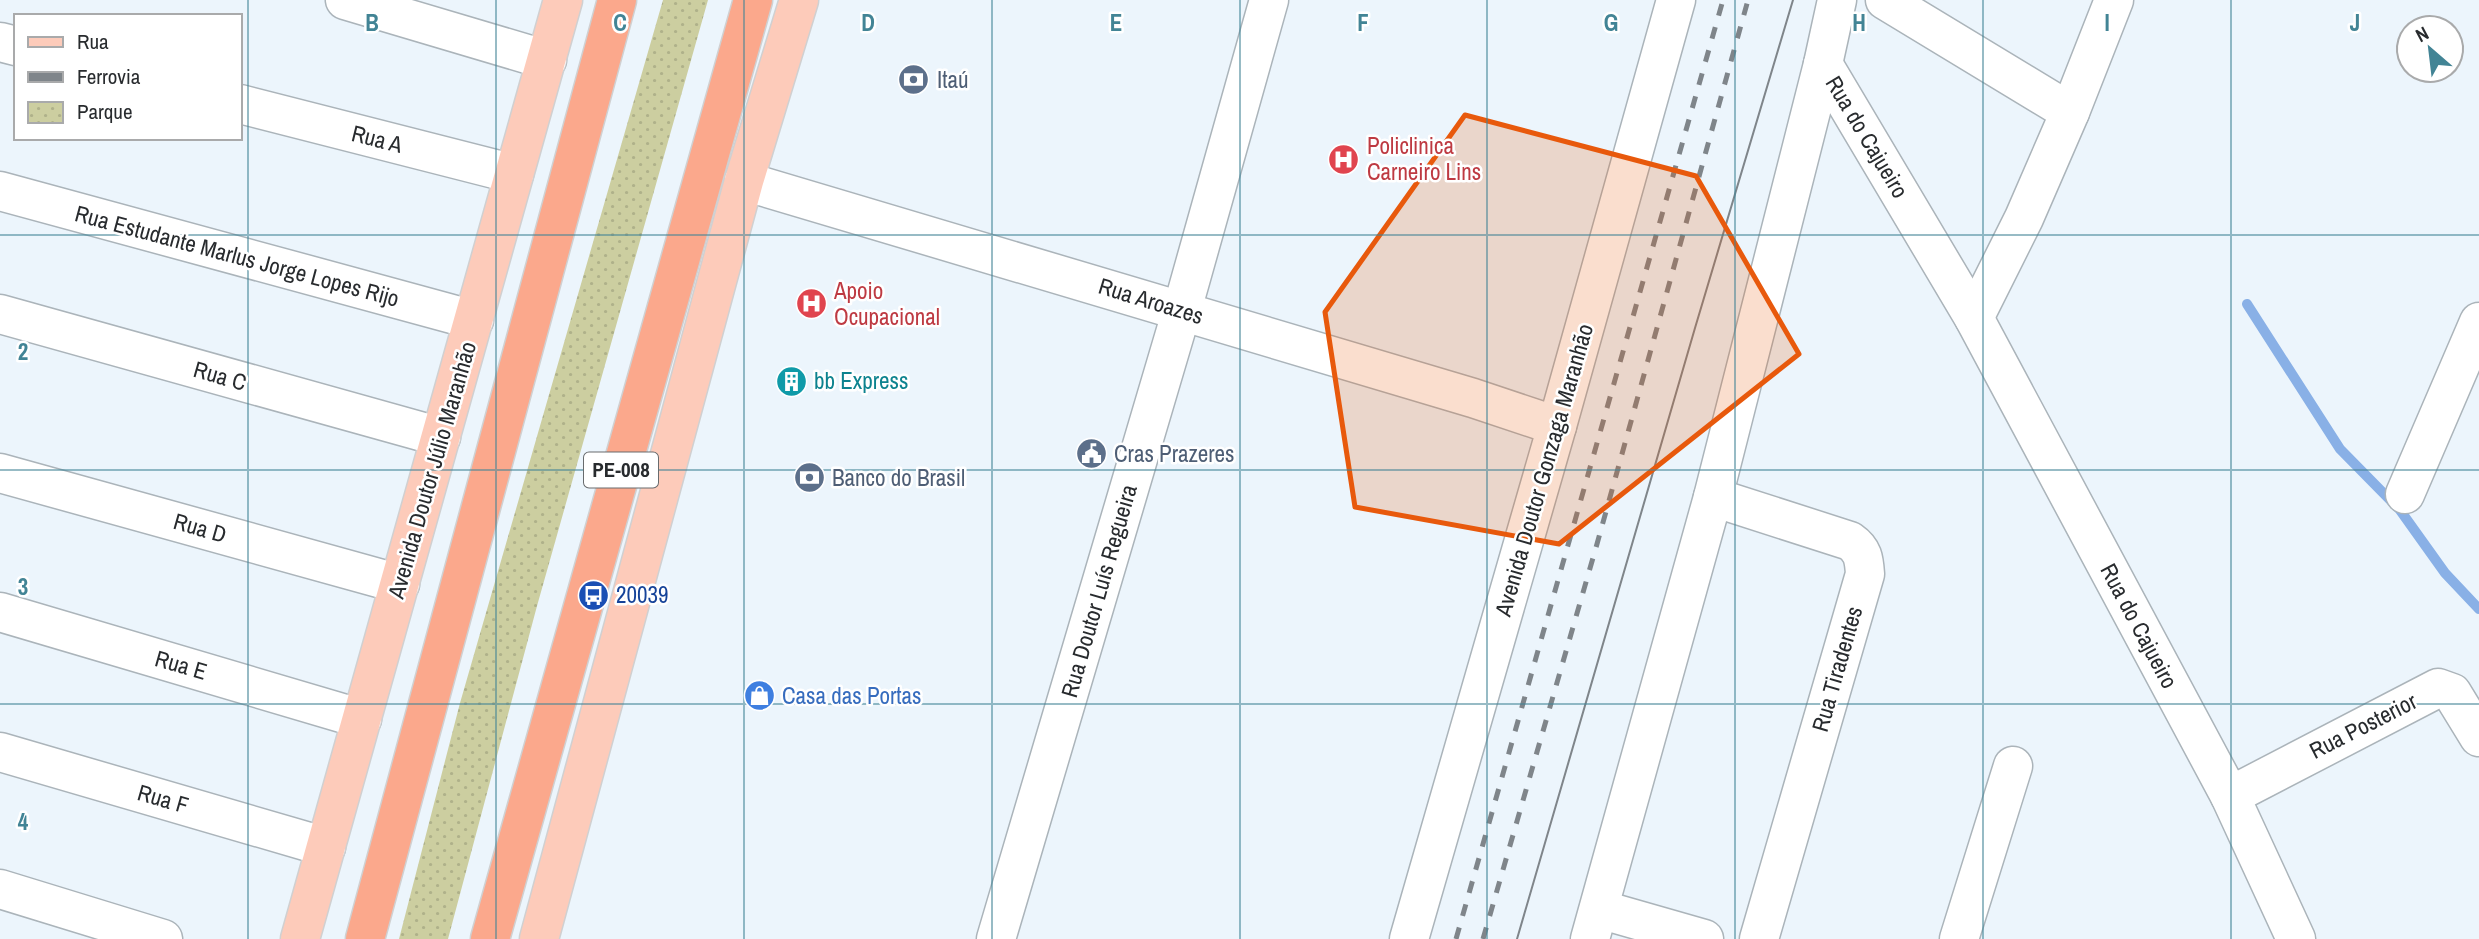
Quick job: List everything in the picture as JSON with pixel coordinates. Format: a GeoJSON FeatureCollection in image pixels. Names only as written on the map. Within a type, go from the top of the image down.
{"type":"FeatureCollection","features":[{"type":"Feature","properties":{"kind":"highway"},"geometry":{"type":"LineString","coordinates":[[365,939],[617,0]]}},
{"type":"Feature","properties":{"kind":"highway","name":"PE-008"},"geometry":{"type":"LineString","coordinates":[[490,939],[752,0]]}},
{"type":"Feature","properties":{"kind":"main road","name":"Avenida Doutor Júlio Maranhão"},"geometry":{"type":"LineString","coordinates":[[300,939],[563,0]]}},
{"type":"Feature","properties":{"kind":"main road"},"geometry":{"type":"LineString","coordinates":[[539,939],[744,181],[799,0]]}},
{"type":"Feature","properties":{"kind":"street"},"geometry":{"type":"LineString","coordinates":[[345,0],[421,11],[547,60]]}},
{"type":"Feature","properties":{"kind":"street","name":"Rua Doutor Luís Regueira"},"geometry":{"type":"LineString","coordinates":[[996,939],[1182,310],[1269,0]]}},
{"type":"Feature","properties":{"kind":"street","name":"Avenida Doutor Gonzaga Maranhão"},"geometry":{"type":"LineString","coordinates":[[1409,939],[1676,0]]}},
{"type":"Feature","properties":{"kind":"street"},"geometry":{"type":"LineString","coordinates":[[1704,939],[1595,924],[1713,497],[1824,64],[1837,0]]}},
{"type":"Feature","properties":{"kind":"street"},"geometry":{"type":"LineString","coordinates":[[1885,0],[2070,113]]}},
{"type":"Feature","properties":{"kind":"street"},"geometry":{"type":"LineString","coordinates":[[1974,318],[2024,218],[2070,113],[2114,0]]}},
{"type":"Feature","properties":{"kind":"street","name":"Rua do Cajueiro"},"geometry":{"type":"LineString","coordinates":[[1824,64],[1974,318],[2230,796],[2296,939]]}},
{"type":"Feature","properties":{"kind":"street","name":"Rua A"},"geometry":{"type":"LineString","coordinates":[[242,105],[514,174]]}},
{"type":"Feature","properties":{"kind":"street","name":"Rua Aroazes"},"geometry":{"type":"LineString","coordinates":[[744,181],[1182,310],[1557,426]]}},
{"type":"Feature","properties":{"kind":"street","name":"Rua Estudante Marlus Jorge Lopes Rijo"},"geometry":{"type":"LineString","coordinates":[[0,191],[474,320]]}},
{"type":"Feature","properties":{"kind":"street","name":"Rua C"},"geometry":{"type":"LineString","coordinates":[[0,314],[441,437]]}},
{"type":"Feature","properties":{"kind":"street"},"geometry":{"type":"LineString","coordinates":[[2405,494],[2479,321]]}},
{"type":"Feature","properties":{"kind":"street","name":"Rua D"},"geometry":{"type":"LineString","coordinates":[[0,473],[400,584]]}},
{"type":"Feature","properties":{"kind":"street","name":"Rua Tiradentes"},"geometry":{"type":"LineString","coordinates":[[1713,497],[1850,541],[1859,547],[1864,561],[1865,574],[1759,939]]}},
{"type":"Feature","properties":{"kind":"street","name":"Rua E"},"geometry":{"type":"LineString","coordinates":[[0,612],[362,719]]}},
{"type":"Feature","properties":{"kind":"street","name":"Rua Posterior"},"geometry":{"type":"LineString","coordinates":[[2230,796],[2438,688],[2452,693],[2479,737]]}},
{"type":"Feature","properties":{"kind":"street","name":"Rua F"},"geometry":{"type":"LineString","coordinates":[[0,752],[326,847]]}},
{"type":"Feature","properties":{"kind":"street"},"geometry":{"type":"LineString","coordinates":[[1959,939],[2013,766]]}},
{"type":"Feature","properties":{"kind":"street"},"geometry":{"type":"LineString","coordinates":[[0,889],[163,939]]}},
{"type":"Feature","properties":{"kind":"highlighted area"},"geometry":{"type":"Polygon","coordinates":[[[1465,115],[1696,176],[1799,354],[1559,544],[1355,507],[1325,312],[1465,115]]]}},
{"type":"Feature","properties":{"kind":"green space"},"geometry":{"type":"Polygon","coordinates":[[[663,0],[708,0],[537,606],[448,939],[399,939],[460,703],[663,0]]]}},
{"type":"Feature","properties":{"kind":"waterway"},"geometry":{"type":"LineString","coordinates":[[2247,304],[2340,449],[2400,510],[2445,573],[2479,609]]}},
{"type":"Feature","properties":{"kind":"tram line"},"geometry":{"type":"LineString","coordinates":[[1517,939],[1793,0]]}},
{"type":"Feature","properties":{"kind":"railway"},"geometry":{"type":"LineString","coordinates":[[1456,939],[1723,0]]}},
{"type":"Feature","properties":{"kind":"railway"},"geometry":{"type":"LineString","coordinates":[[1483,939],[1597,544],[1748,0]]}},
{"type":"Feature","properties":{"kind":"place","name":"Itaú"},"geometry":{"type":"Point","coordinates":[914,80]}},
{"type":"Feature","properties":{"kind":"place","name":"Policlinica Carneiro Lins"},"geometry":{"type":"Point","coordinates":[1344,159]}},
{"type":"Feature","properties":{"kind":"place","name":"Apoio Ocupacional"},"geometry":{"type":"Point","coordinates":[811,304]}},
{"type":"Feature","properties":{"kind":"place","name":"bb Express"},"geometry":{"type":"Point","coordinates":[791,381]}},
{"type":"Feature","properties":{"kind":"place","name":"Cras Prazeres"},"geometry":{"type":"Point","coordinates":[1091,454]}},
{"type":"Feature","properties":{"kind":"place","name":"Banco do Brasil"},"geometry":{"type":"Point","coordinates":[809,478]}},
{"type":"Feature","properties":{"kind":"place","name":"20039"},"geometry":{"type":"Point","coordinates":[593,595]}},
{"type":"Feature","properties":{"kind":"place","name":"Casa das Portas"},"geometry":{"type":"Point","coordinates":[759,696]}}]}
